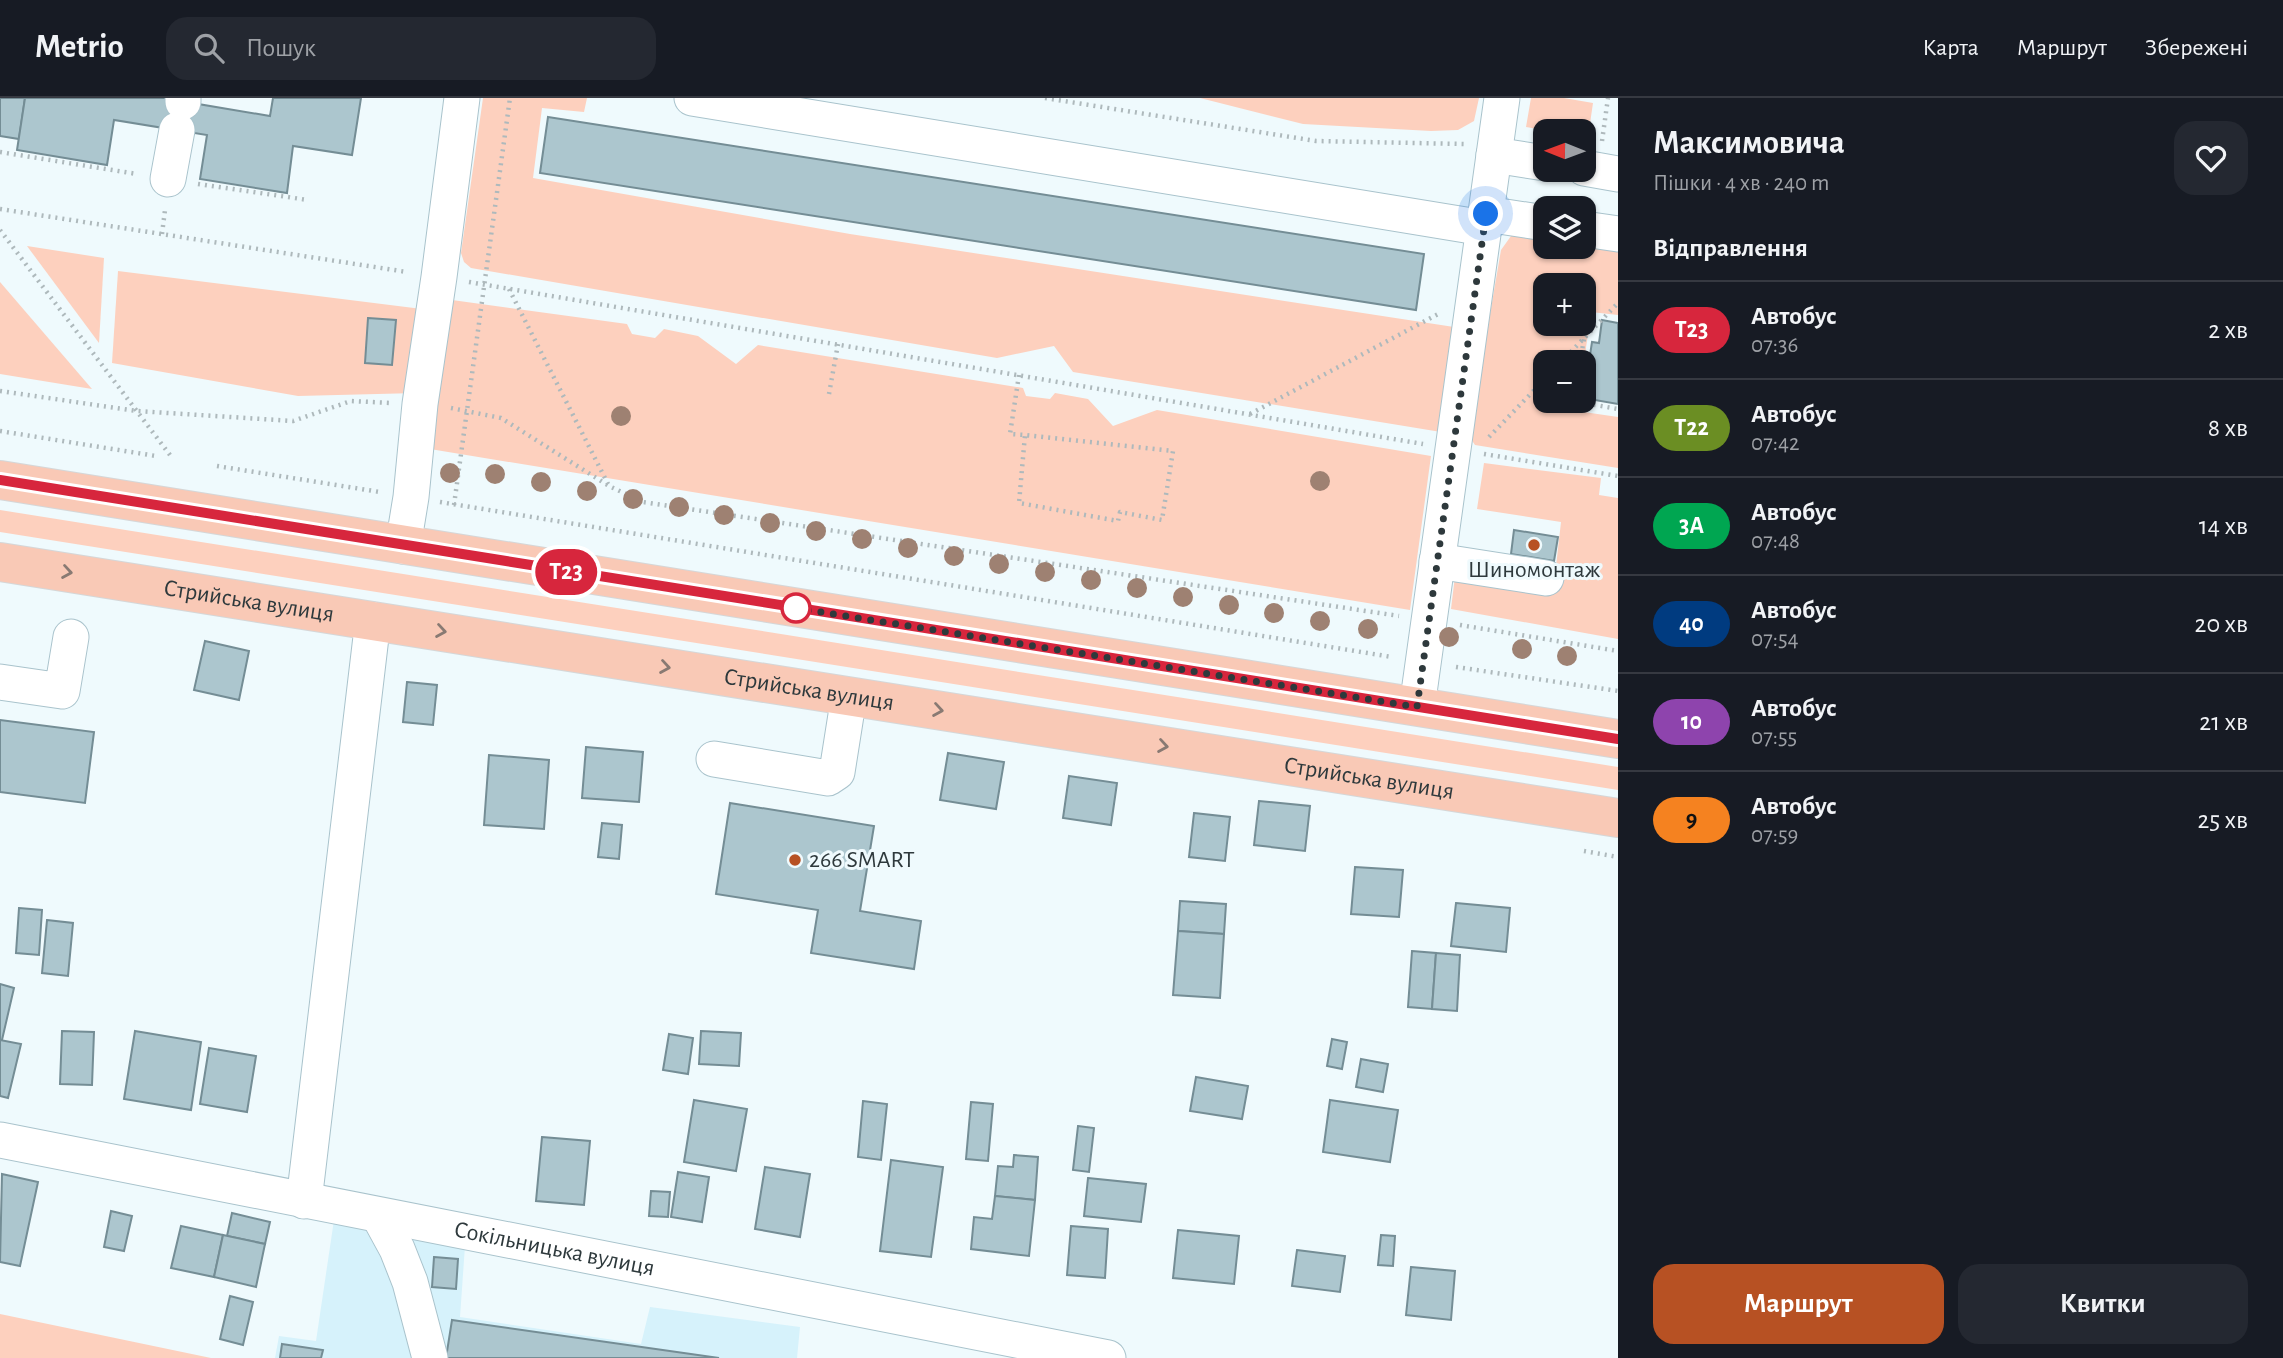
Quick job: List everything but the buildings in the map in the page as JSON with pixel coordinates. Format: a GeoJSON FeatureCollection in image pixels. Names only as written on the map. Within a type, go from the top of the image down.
{"type":"FeatureCollection","features":[{"type":"Feature","properties":{"kind":"main road"},"geometry":{"type":"LineString","coordinates":[[0,480],[1618,739]]}},
{"type":"Feature","properties":{"kind":"main road","name":"Стрийська вулиця"},"geometry":{"type":"LineString","coordinates":[[0,562],[1618,818]]}},
{"type":"Feature","properties":{"kind":"street"},"geometry":{"type":"LineString","coordinates":[[403,546],[462,98]]}},
{"type":"Feature","properties":{"kind":"street"},"geometry":{"type":"LineString","coordinates":[[692,98],[1485,221],[1533,223]]}},
{"type":"Feature","properties":{"kind":"street"},"geometry":{"type":"LineString","coordinates":[[1417,707],[1437,561],[1463,451],[1485,221],[1502,98]]}},
{"type":"Feature","properties":{"kind":"street"},"geometry":{"type":"LineString","coordinates":[[168,179],[181,110]]}},
{"type":"Feature","properties":{"kind":"street"},"geometry":{"type":"LineString","coordinates":[[1495,150],[1533,160]]}},
{"type":"Feature","properties":{"kind":"street"},"geometry":{"type":"LineString","coordinates":[[1596,157],[1618,174]]}},
{"type":"Feature","properties":{"kind":"street"},"geometry":{"type":"LineString","coordinates":[[1596,231],[1618,234]]}},
{"type":"Feature","properties":{"kind":"street"},"geometry":{"type":"LineString","coordinates":[[1437,561],[1546,578]]}},
{"type":"Feature","properties":{"kind":"street"},"geometry":{"type":"LineString","coordinates":[[304,1201],[373,620]]}},
{"type":"Feature","properties":{"kind":"street"},"geometry":{"type":"LineString","coordinates":[[0,682],[62,691],[71,637]]}},
{"type":"Feature","properties":{"kind":"street"},"geometry":{"type":"LineString","coordinates":[[714,759],[828,778],[834,776],[837,772],[849,696]]}},
{"type":"Feature","properties":{"kind":"street","name":"Сокільницька вулиця"},"geometry":{"type":"LineString","coordinates":[[0,1140],[1108,1358]]}},
{"type":"Feature","properties":{"kind":"street"},"geometry":{"type":"LineString","coordinates":[[379,1216],[397,1249],[410,1282],[430,1358]]}},
{"type":"Feature","properties":{"kind":"path"},"geometry":{"type":"LineString","coordinates":[[454,505],[510,98]]}},
{"type":"Feature","properties":{"kind":"path"},"geometry":{"type":"LineString","coordinates":[[1045,98],[1316,141],[1495,150]]}},
{"type":"Feature","properties":{"kind":"path"},"geometry":{"type":"LineString","coordinates":[[1596,144],[1608,98]]}},
{"type":"Feature","properties":{"kind":"path"},"geometry":{"type":"LineString","coordinates":[[0,152],[308,200]]}},
{"type":"Feature","properties":{"kind":"path"},"geometry":{"type":"LineString","coordinates":[[0,209],[408,272]]}},
{"type":"Feature","properties":{"kind":"path"},"geometry":{"type":"LineString","coordinates":[[0,230],[173,459]]}},
{"type":"Feature","properties":{"kind":"path"},"geometry":{"type":"LineString","coordinates":[[465,281],[1618,476]]}},
{"type":"Feature","properties":{"kind":"path"},"geometry":{"type":"LineString","coordinates":[[509,288],[609,486]]}},
{"type":"Feature","properties":{"kind":"path"},"geometry":{"type":"LineString","coordinates":[[1572,350],[1618,303]]}},
{"type":"Feature","properties":{"kind":"path"},"geometry":{"type":"LineString","coordinates":[[1249,415],[1448,309]]}},
{"type":"Feature","properties":{"kind":"path"},"geometry":{"type":"LineString","coordinates":[[1582,350],[1584,338]]}},
{"type":"Feature","properties":{"kind":"path"},"geometry":{"type":"LineString","coordinates":[[829,394],[838,344]]}},
{"type":"Feature","properties":{"kind":"path"},"geometry":{"type":"LineString","coordinates":[[1019,375],[1010,434],[1026,435],[1173,451],[1162,520],[1120,512],[1118,521],[1019,503],[1026,435]]}},
{"type":"Feature","properties":{"kind":"path"},"geometry":{"type":"LineString","coordinates":[[1463,451],[1533,390]]}},
{"type":"Feature","properties":{"kind":"path"},"geometry":{"type":"LineString","coordinates":[[0,391],[137,411],[293,421],[351,401],[420,404],[467,411],[501,418],[609,486],[643,502],[1618,651]]}},
{"type":"Feature","properties":{"kind":"path"},"geometry":{"type":"LineString","coordinates":[[1596,405],[1618,409]]}},
{"type":"Feature","properties":{"kind":"path"},"geometry":{"type":"LineString","coordinates":[[0,431],[156,456]]}},
{"type":"Feature","properties":{"kind":"path"},"geometry":{"type":"LineString","coordinates":[[217,466],[388,494]]}},
{"type":"Feature","properties":{"kind":"path"},"geometry":{"type":"LineString","coordinates":[[438,502],[1423,662],[1618,691]]}},
{"type":"Feature","properties":{"kind":"shaded area"},"geometry":{"type":"Polygon","coordinates":[[[483,98],[587,98],[584,112],[542,108],[533,178],[850,234],[1454,327],[1441,432],[1073,372],[1054,346],[997,358],[471,268],[464,262],[461,253],[483,98]]]}},
{"type":"Feature","properties":{"kind":"shaded area"},"geometry":{"type":"Polygon","coordinates":[[[1200,98],[1479,98],[1474,121],[1458,130],[1431,131],[1303,124],[1200,98]]]}},
{"type":"Feature","properties":{"kind":"shaded area"},"geometry":{"type":"Polygon","coordinates":[[[1531,98],[1564,98],[1593,103],[1591,119],[1533,119],[1533,128],[1526,127],[1531,98]]]}},
{"type":"Feature","properties":{"kind":"shaded area"},"geometry":{"type":"Polygon","coordinates":[[[1528,230],[1533,231],[1533,259],[1596,259],[1596,239],[1618,242],[1618,315],[1596,313],[1596,273],[1533,273],[1533,336],[1588,336],[1586,350],[1533,350],[1533,413],[1591,413],[1618,417],[1618,468],[1475,445],[1469,436],[1501,250],[1511,236],[1528,230]]]}},
{"type":"Feature","properties":{"kind":"shaded area"},"geometry":{"type":"Polygon","coordinates":[[[27,246],[104,258],[99,343],[27,246]]]}},
{"type":"Feature","properties":{"kind":"shaded area"},"geometry":{"type":"Polygon","coordinates":[[[118,271],[430,310],[417,393],[298,396],[112,363],[118,271]]]}},
{"type":"Feature","properties":{"kind":"shaded area"},"geometry":{"type":"Polygon","coordinates":[[[0,282],[92,389],[0,374],[0,282]]]}},
{"type":"Feature","properties":{"kind":"shaded area"},"geometry":{"type":"Polygon","coordinates":[[[452,300],[627,324],[632,334],[655,338],[664,329],[698,336],[736,364],[758,345],[1023,388],[1026,396],[1050,399],[1055,393],[1088,399],[1113,426],[1157,410],[1431,456],[1410,610],[430,449],[452,300]]]}},
{"type":"Feature","properties":{"kind":"shaded area"},"geometry":{"type":"Polygon","coordinates":[[[1484,463],[1601,478],[1599,495],[1618,498],[1618,639],[1451,609],[1455,576],[1553,593],[1561,522],[1477,509],[1484,463]]]}},
{"type":"Feature","properties":{"kind":"shaded area"},"geometry":{"type":"Polygon","coordinates":[[[0,510],[1618,767],[1618,790],[0,532],[0,510]]]}},
{"type":"Feature","properties":{"kind":"shaded area"},"geometry":{"type":"Polygon","coordinates":[[[334,1220],[465,1246],[460,1317],[641,1344],[650,1307],[800,1327],[797,1358],[275,1358],[279,1336],[316,1341],[334,1220]]]}},
{"type":"Feature","properties":{"kind":"shaded area"},"geometry":{"type":"Polygon","coordinates":[[[0,1314],[211,1358],[0,1358],[0,1314]]]}},
{"type":"Feature","properties":{"kind":"bus line","name":"Т23"},"geometry":{"type":"LineString","coordinates":[[0,480],[1618,739]]}},
{"type":"Feature","properties":{"kind":"place","name":"Шиномонтаж"},"geometry":{"type":"Point","coordinates":[1534,545]}},
{"type":"Feature","properties":{"kind":"place","name":"266 SMART"},"geometry":{"type":"Point","coordinates":[795,860]}},
{"type":"Feature","properties":{"kind":"route"},"geometry":{"type":"LineString","coordinates":[[796,608],[1417,707],[1486,214]]}}]}
